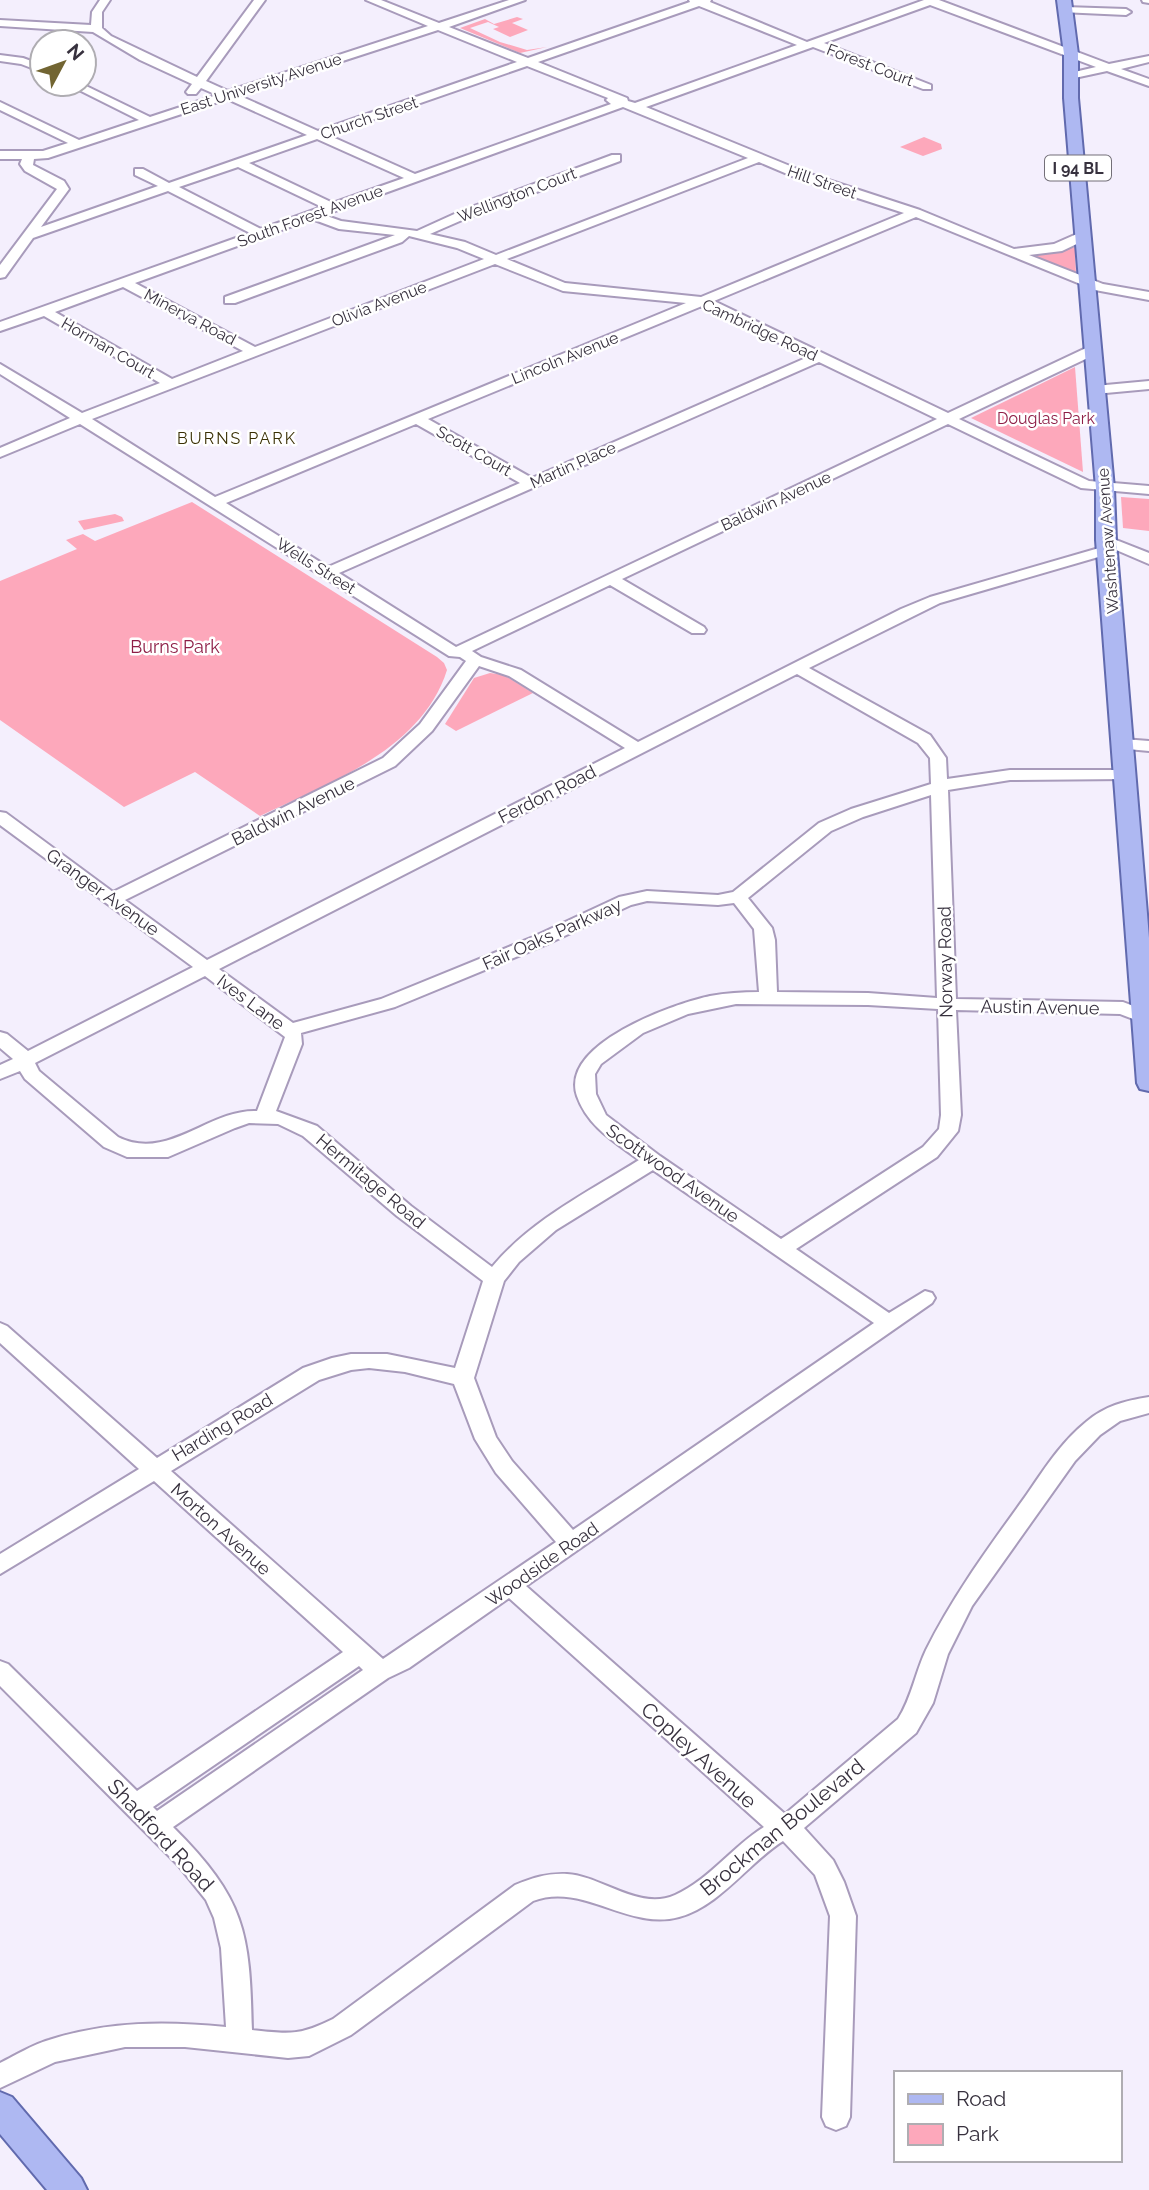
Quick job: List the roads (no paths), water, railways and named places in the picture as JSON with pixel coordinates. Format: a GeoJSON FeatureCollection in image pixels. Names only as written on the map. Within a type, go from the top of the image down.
{"type":"FeatureCollection","features":[{"type":"Feature","properties":{"kind":"main road","name":"Washtenaw Avenue"},"geometry":{"type":"LineString","coordinates":[[1064,5],[1071,54],[1070,76],[1091,351],[1105,488],[1107,547],[1126,774],[1142,909],[1149,1083]]}},
{"type":"Feature","properties":{"kind":"main road"},"geometry":{"type":"LineString","coordinates":[[0,2108],[69,2190]]}},
{"type":"Feature","properties":{"kind":"street"},"geometry":{"type":"LineString","coordinates":[[96,28],[97,12],[105,0]]}},
{"type":"Feature","properties":{"kind":"street"},"geometry":{"type":"LineString","coordinates":[[176,112],[260,0]]}},
{"type":"Feature","properties":{"kind":"street","name":"Hill Street"},"geometry":{"type":"LineString","coordinates":[[371,0],[803,176],[916,213],[1087,283],[1149,296]]}},
{"type":"Feature","properties":{"kind":"street","name":"East University Avenue"},"geometry":{"type":"LineString","coordinates":[[0,155],[41,156],[520,0]]}},
{"type":"Feature","properties":{"kind":"street","name":"Forest Court"},"geometry":{"type":"LineString","coordinates":[[699,1],[927,87]]}},
{"type":"Feature","properties":{"kind":"street","name":"Church Street"},"geometry":{"type":"LineString","coordinates":[[30,235],[699,1]]}},
{"type":"Feature","properties":{"kind":"street"},"geometry":{"type":"LineString","coordinates":[[931,1],[1149,83]]}},
{"type":"Feature","properties":{"kind":"street","name":"South Forest Avenue"},"geometry":{"type":"LineString","coordinates":[[0,327],[415,178],[931,1]]}},
{"type":"Feature","properties":{"kind":"street"},"geometry":{"type":"LineString","coordinates":[[1064,5],[1126,12]]}},
{"type":"Feature","properties":{"kind":"street"},"geometry":{"type":"LineString","coordinates":[[0,23],[80,28]]}},
{"type":"Feature","properties":{"kind":"street"},"geometry":{"type":"LineString","coordinates":[[98,31],[144,58],[415,178]]}},
{"type":"Feature","properties":{"kind":"street"},"geometry":{"type":"LineString","coordinates":[[0,58],[28,63]]}},
{"type":"Feature","properties":{"kind":"street"},"geometry":{"type":"LineString","coordinates":[[1070,76],[1149,60]]}},
{"type":"Feature","properties":{"kind":"street"},"geometry":{"type":"LineString","coordinates":[[98,96],[150,121]]}},
{"type":"Feature","properties":{"kind":"street"},"geometry":{"type":"LineString","coordinates":[[0,105],[78,144]]}},
{"type":"Feature","properties":{"kind":"street"},"geometry":{"type":"LineString","coordinates":[[0,274],[64,187],[29,168],[26,164],[29,157]]}},
{"type":"Feature","properties":{"kind":"street","name":"Wellington Court"},"geometry":{"type":"LineString","coordinates":[[230,300],[616,158]]}},
{"type":"Feature","properties":{"kind":"street","name":"Olivia Avenue"},"geometry":{"type":"LineString","coordinates":[[0,453],[171,384],[759,158]]}},
{"type":"Feature","properties":{"kind":"street"},"geometry":{"type":"LineString","coordinates":[[240,163],[333,208]]}},
{"type":"Feature","properties":{"kind":"street"},"geometry":{"type":"LineString","coordinates":[[139,172],[261,234]]}},
{"type":"Feature","properties":{"kind":"street","name":"Lincoln Avenue"},"geometry":{"type":"LineString","coordinates":[[215,502],[916,213]]}},
{"type":"Feature","properties":{"kind":"street","name":"Cambridge Road"},"geometry":{"type":"LineString","coordinates":[[313,215],[339,225],[413,233],[461,245],[563,287],[703,301],[1086,485],[1149,490]]}},
{"type":"Feature","properties":{"kind":"street","name":"Hill Street"},"geometry":{"type":"LineString","coordinates":[[1012,252],[1057,248],[1083,236]]}},
{"type":"Feature","properties":{"kind":"street","name":"Minerva Road"},"geometry":{"type":"LineString","coordinates":[[125,283],[255,352]]}},
{"type":"Feature","properties":{"kind":"street","name":"Horman Court"},"geometry":{"type":"LineString","coordinates":[[46,311],[171,384]]}},
{"type":"Feature","properties":{"kind":"street","name":"Baldwin Avenue"},"geometry":{"type":"LineString","coordinates":[[113,899],[389,762],[431,725],[468,655],[610,578],[1091,351]]}},
{"type":"Feature","properties":{"kind":"street","name":"Martin Place"},"geometry":{"type":"LineString","coordinates":[[327,573],[819,357]]}},
{"type":"Feature","properties":{"kind":"street","name":"Wells Street"},"geometry":{"type":"LineString","coordinates":[[0,368],[455,653],[468,655],[515,673],[636,748]]}},
{"type":"Feature","properties":{"kind":"street"},"geometry":{"type":"LineString","coordinates":[[1095,390],[1149,385]]}},
{"type":"Feature","properties":{"kind":"street","name":"Scott Court"},"geometry":{"type":"LineString","coordinates":[[417,419],[530,483]]}},
{"type":"Feature","properties":{"kind":"street"},"geometry":{"type":"LineString","coordinates":[[1107,547],[1149,559]]}},
{"type":"Feature","properties":{"kind":"street"},"geometry":{"type":"LineString","coordinates":[[1107,547],[1149,574]]}},
{"type":"Feature","properties":{"kind":"street","name":"Ferdon Road"},"geometry":{"type":"LineString","coordinates":[[0,1073],[926,603],[1107,547]]}},
{"type":"Feature","properties":{"kind":"street"},"geometry":{"type":"LineString","coordinates":[[610,578],[698,630]]}},
{"type":"Feature","properties":{"kind":"street","name":"Norway Road"},"geometry":{"type":"LineString","coordinates":[[781,1249],[930,1152],[948,1131],[951,1107],[938,758],[924,739],[796,667]]}},
{"type":"Feature","properties":{"kind":"street"},"geometry":{"type":"LineString","coordinates":[[1124,744],[1149,746]]}},
{"type":"Feature","properties":{"kind":"street"},"geometry":{"type":"LineString","coordinates":[[768,999],[766,940],[762,928],[738,897],[825,827],[857,813],[940,787],[1010,775],[1126,774]]}},
{"type":"Feature","properties":{"kind":"street","name":"Granger Avenue"},"geometry":{"type":"LineString","coordinates":[[0,817],[206,968]]}},
{"type":"Feature","properties":{"kind":"street","name":"Fair Oaks Parkway"},"geometry":{"type":"LineString","coordinates":[[290,1030],[388,1003],[539,941],[625,901],[647,896],[718,900],[738,897]]}},
{"type":"Feature","properties":{"kind":"street","name":"Ives Lane"},"geometry":{"type":"LineString","coordinates":[[206,968],[290,1030],[294,1037],[265,1116]]}},
{"type":"Feature","properties":{"kind":"street","name":"Scottwood Avenue"},"geometry":{"type":"LineString","coordinates":[[768,999],[736,998],[710,1002],[681,1010],[636,1030],[594,1060],[584,1074],[586,1094],[598,1119],[653,1161],[889,1323]]}},
{"type":"Feature","properties":{"kind":"street","name":"Austin Avenue"},"geometry":{"type":"LineString","coordinates":[[768,999],[868,999],[946,1004],[1123,1008],[1146,1018]]}},
{"type":"Feature","properties":{"kind":"street","name":"Hermitage Road"},"geometry":{"type":"LineString","coordinates":[[0,1038],[20,1054],[32,1075],[111,1142],[127,1150],[168,1150],[228,1123],[265,1116],[281,1118],[310,1130],[404,1211],[494,1279]]}},
{"type":"Feature","properties":{"kind":"street"},"geometry":{"type":"LineString","coordinates":[[572,1543],[550,1522],[504,1467],[486,1439],[463,1378],[494,1279],[512,1257],[549,1225],[653,1161]]}},
{"type":"Feature","properties":{"kind":"street","name":"Woodside Road"},"geometry":{"type":"LineString","coordinates":[[155,1826],[380,1671],[401,1661],[925,1298]]}},
{"type":"Feature","properties":{"kind":"street","name":"Morton Avenue"},"geometry":{"type":"LineString","coordinates":[[0,1331],[380,1671]]}},
{"type":"Feature","properties":{"kind":"street","name":"Harding Road"},"geometry":{"type":"LineString","coordinates":[[0,1565],[153,1469],[311,1374],[331,1365],[377,1359],[463,1378]]}},
{"type":"Feature","properties":{"kind":"street","name":"Brockman Boulevard"},"geometry":{"type":"LineString","coordinates":[[0,2076],[51,2051],[125,2035],[185,2035],[288,2046],[309,2044],[342,2027],[509,1902],[524,1892],[545,1885],[570,1885],[637,1907],[658,1910],[679,1906],[704,1891],[783,1826],[799,1818],[907,1726],[921,1703],[936,1654],[964,1600],[1067,1455],[1092,1429],[1112,1415],[1125,1409],[1149,1405]]}},
{"type":"Feature","properties":{"kind":"street","name":"Copley Avenue"},"geometry":{"type":"LineString","coordinates":[[510,1585],[764,1813],[807,1844],[824,1870],[837,1893],[843,1916],[836,2117]]}},
{"type":"Feature","properties":{"kind":"street"},"geometry":{"type":"LineString","coordinates":[[136,1805],[360,1653]]}},
{"type":"Feature","properties":{"kind":"street","name":"Shadford Road"},"geometry":{"type":"LineString","coordinates":[[0,1671],[136,1805],[213,1889],[227,1917],[238,1976],[239,2040]]}},
{"type":"Feature","properties":{"kind":"district","name":"BURNS PARK"},"geometry":{"type":"Point","coordinates":[237,438]}},
{"type":"Feature","properties":{"kind":"park label","name":"Douglas Park"},"geometry":{"type":"Point","coordinates":[1046,418]}},
{"type":"Feature","properties":{"kind":"park label","name":"Burns Park"},"geometry":{"type":"Point","coordinates":[175,646]}}]}
